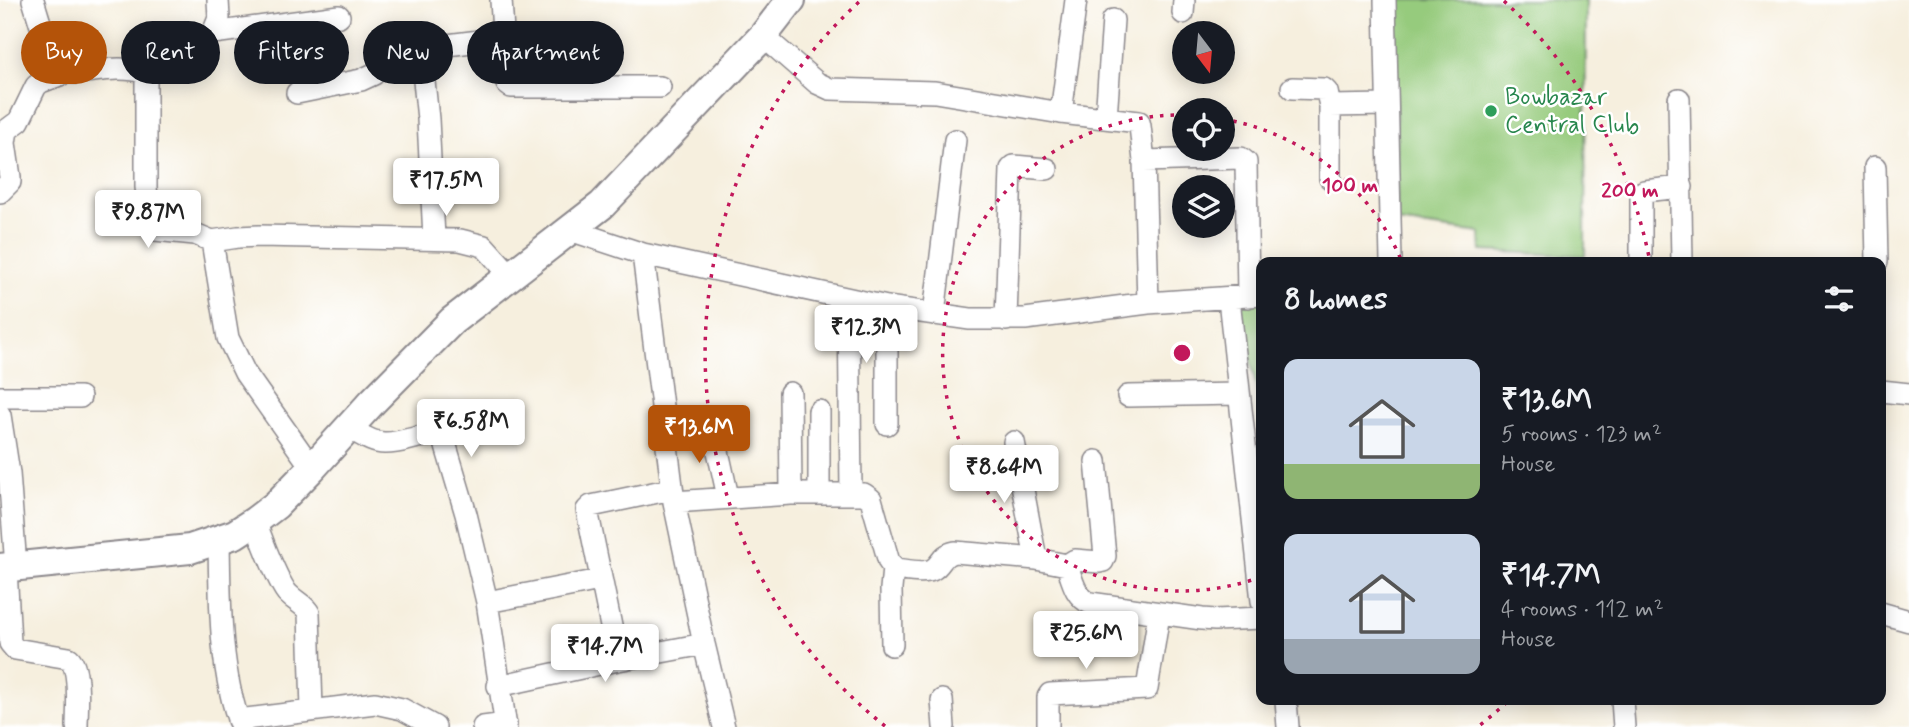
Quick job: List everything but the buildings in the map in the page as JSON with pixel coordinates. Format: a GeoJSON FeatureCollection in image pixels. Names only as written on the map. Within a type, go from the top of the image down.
{"type":"FeatureCollection","features":[{"type":"Feature","properties":{"kind":"main road"},"geometry":{"type":"LineString","coordinates":[[7,568],[190,549],[235,534],[255,521],[276,505],[452,321],[602,205],[763,36],[791,0]]}},
{"type":"Feature","properties":{"kind":"street"},"geometry":{"type":"LineString","coordinates":[[33,0],[40,21]]}},
{"type":"Feature","properties":{"kind":"street"},"geometry":{"type":"LineString","coordinates":[[218,0],[218,21]]}},
{"type":"Feature","properties":{"kind":"street"},"geometry":{"type":"LineString","coordinates":[[501,0],[503,21]]}},
{"type":"Feature","properties":{"kind":"street"},"geometry":{"type":"LineString","coordinates":[[1062,113],[1076,0]]}},
{"type":"Feature","properties":{"kind":"street"},"geometry":{"type":"LineString","coordinates":[[1385,0],[1391,257]]}},
{"type":"Feature","properties":{"kind":"street"},"geometry":{"type":"LineString","coordinates":[[220,32],[339,16]]}},
{"type":"Feature","properties":{"kind":"street"},"geometry":{"type":"LineString","coordinates":[[1106,118],[1113,20]]}},
{"type":"Feature","properties":{"kind":"street"},"geometry":{"type":"LineString","coordinates":[[763,36],[817,83],[830,89],[935,92],[1062,113],[1140,122],[1144,161],[1148,303]]}},
{"type":"Feature","properties":{"kind":"street"},"geometry":{"type":"LineString","coordinates":[[297,93],[363,79]]}},
{"type":"Feature","properties":{"kind":"street"},"geometry":{"type":"LineString","coordinates":[[0,192],[10,182],[6,130],[24,114],[30,95],[38,84]]}},
{"type":"Feature","properties":{"kind":"street"},"geometry":{"type":"LineString","coordinates":[[146,84],[146,187],[149,219],[155,230],[195,234],[212,241],[259,236],[460,240],[484,246],[511,276]]}},
{"type":"Feature","properties":{"kind":"street"},"geometry":{"type":"LineString","coordinates":[[424,84],[434,238]]}},
{"type":"Feature","properties":{"kind":"street"},"geometry":{"type":"LineString","coordinates":[[507,84],[660,87]]}},
{"type":"Feature","properties":{"kind":"street"},"geometry":{"type":"LineString","coordinates":[[1292,88],[1324,89],[1328,94],[1330,178]]}},
{"type":"Feature","properties":{"kind":"street"},"geometry":{"type":"LineString","coordinates":[[1679,99],[1682,257]]}},
{"type":"Feature","properties":{"kind":"street"},"geometry":{"type":"LineString","coordinates":[[1330,106],[1387,105]]}},
{"type":"Feature","properties":{"kind":"street"},"geometry":{"type":"LineString","coordinates":[[934,314],[955,140]]}},
{"type":"Feature","properties":{"kind":"street"},"geometry":{"type":"LineString","coordinates":[[1144,161],[1241,158],[1246,162],[1246,297],[1238,394],[1256,549]]}},
{"type":"Feature","properties":{"kind":"street"},"geometry":{"type":"LineString","coordinates":[[1006,320],[1011,169],[1014,166],[1046,169]]}},
{"type":"Feature","properties":{"kind":"street"},"geometry":{"type":"LineString","coordinates":[[1875,167],[1877,257]]}},
{"type":"Feature","properties":{"kind":"street"},"geometry":{"type":"LineString","coordinates":[[1640,257],[1641,193],[1682,187]]}},
{"type":"Feature","properties":{"kind":"street"},"geometry":{"type":"LineString","coordinates":[[570,230],[643,254],[887,307],[970,319],[1025,319],[1148,303],[1246,297]]}},
{"type":"Feature","properties":{"kind":"street"},"geometry":{"type":"LineString","coordinates":[[212,241],[228,338],[244,373],[312,468]]}},
{"type":"Feature","properties":{"kind":"street"},"geometry":{"type":"LineString","coordinates":[[643,254],[673,496],[724,727]]}},
{"type":"Feature","properties":{"kind":"street"},"geometry":{"type":"LineString","coordinates":[[849,299],[851,493]]}},
{"type":"Feature","properties":{"kind":"street"},"geometry":{"type":"LineString","coordinates":[[887,307],[887,424]]}},
{"type":"Feature","properties":{"kind":"street"},"geometry":{"type":"LineString","coordinates":[[1886,392],[1909,394]]}},
{"type":"Feature","properties":{"kind":"street"},"geometry":{"type":"LineString","coordinates":[[790,393],[791,494]]}},
{"type":"Feature","properties":{"kind":"street"},"geometry":{"type":"LineString","coordinates":[[1128,396],[1238,394]]}},
{"type":"Feature","properties":{"kind":"street"},"geometry":{"type":"LineString","coordinates":[[0,397],[80,397]]}},
{"type":"Feature","properties":{"kind":"street"},"geometry":{"type":"LineString","coordinates":[[819,411],[819,493]]}},
{"type":"Feature","properties":{"kind":"street"},"geometry":{"type":"LineString","coordinates":[[1,424],[9,473],[7,568],[10,643],[15,649],[69,659],[74,663],[77,726]]}},
{"type":"Feature","properties":{"kind":"street"},"geometry":{"type":"LineString","coordinates":[[712,424],[727,497]]}},
{"type":"Feature","properties":{"kind":"street"},"geometry":{"type":"LineString","coordinates":[[349,428],[377,442],[438,435],[445,443],[466,514],[486,602],[506,726],[483,727]]}},
{"type":"Feature","properties":{"kind":"street"},"geometry":{"type":"LineString","coordinates":[[1014,442],[1036,559]]}},
{"type":"Feature","properties":{"kind":"street"},"geometry":{"type":"LineString","coordinates":[[893,568],[929,570],[946,554],[955,552],[1036,559],[1067,565],[1075,561],[1099,562],[1104,559],[1096,461]]}},
{"type":"Feature","properties":{"kind":"street"},"geometry":{"type":"LineString","coordinates":[[618,660],[587,514],[589,508],[673,496],[851,493],[864,494],[872,499],[893,568],[892,645]]}},
{"type":"Feature","properties":{"kind":"street"},"geometry":{"type":"LineString","coordinates":[[255,521],[286,592],[305,606],[309,613],[312,710]]}},
{"type":"Feature","properties":{"kind":"street"},"geometry":{"type":"LineString","coordinates":[[219,539],[220,603],[227,669],[239,723],[312,710],[374,703],[402,709],[435,727]]}},
{"type":"Feature","properties":{"kind":"street"},"geometry":{"type":"LineString","coordinates":[[1067,565],[1077,593],[1085,601],[1158,614],[1215,620],[1256,618]]}},
{"type":"Feature","properties":{"kind":"street"},"geometry":{"type":"LineString","coordinates":[[486,602],[600,580]]}},
{"type":"Feature","properties":{"kind":"street"},"geometry":{"type":"LineString","coordinates":[[1048,727],[1048,697],[1053,693],[1147,689],[1158,614]]}},
{"type":"Feature","properties":{"kind":"street"},"geometry":{"type":"LineString","coordinates":[[1886,614],[1909,621]]}},
{"type":"Feature","properties":{"kind":"street"},"geometry":{"type":"LineString","coordinates":[[498,686],[704,644]]}},
{"type":"Feature","properties":{"kind":"street"},"geometry":{"type":"LineString","coordinates":[[942,699],[944,727]]}},
{"type":"Feature","properties":{"kind":"street"},"geometry":{"type":"LineString","coordinates":[[1286,705],[1288,727]]}},
{"type":"Feature","properties":{"kind":"street"},"geometry":{"type":"LineString","coordinates":[[1622,705],[1624,727]]}},
{"type":"Feature","properties":{"kind":"green space","name":"Bowbazar Central Club"},"geometry":{"type":"Polygon","coordinates":[[[1395,0],[1586,0],[1585,256],[1481,251],[1480,233],[1397,222],[1395,0]]]}},
{"type":"Feature","properties":{"kind":"green space"},"geometry":{"type":"Polygon","coordinates":[[[1256,301],[1256,386],[1239,302],[1256,301]]]}},
{"type":"Feature","properties":{"kind":"place","name":"Bowbazar Central Club"},"geometry":{"type":"Point","coordinates":[1491,111]}}]}
